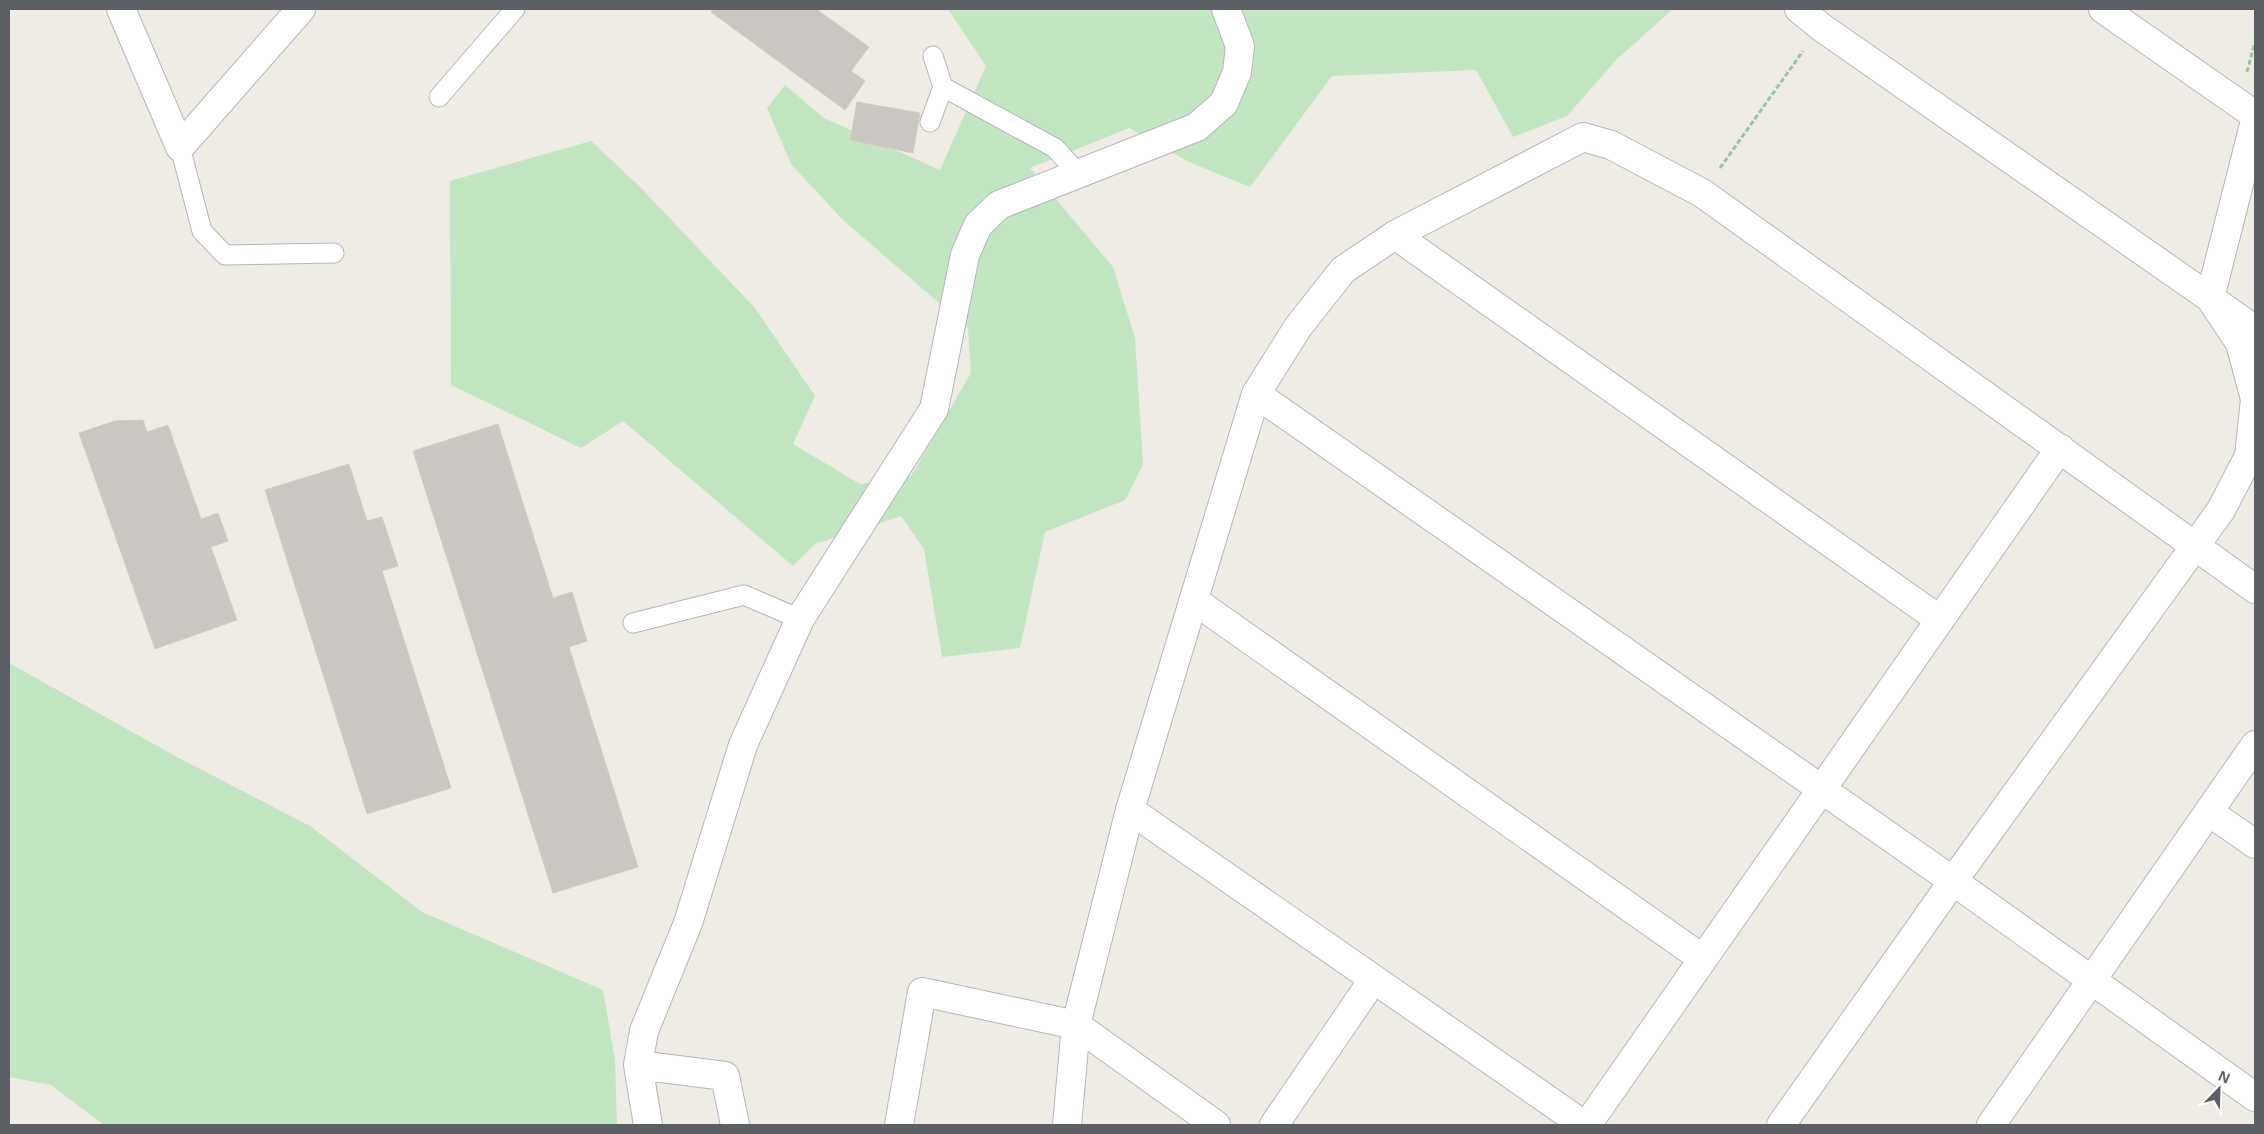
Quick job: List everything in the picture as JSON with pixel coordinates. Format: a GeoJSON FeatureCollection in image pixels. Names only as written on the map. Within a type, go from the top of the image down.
{"type":"FeatureCollection","features":[{"type":"Feature","properties":{"kind":"street"},"geometry":{"type":"LineString","coordinates":[[121,9],[180,147],[301,9]]}},
{"type":"Feature","properties":{"kind":"street"},"geometry":{"type":"LineString","coordinates":[[648,1125],[638,1065],[644,1031],[688,923],[743,745],[800,619],[934,409],[964,255],[978,225],[999,204],[1197,127],[1224,102],[1237,72],[1240,46],[1226,9]]}},
{"type":"Feature","properties":{"kind":"street"},"geometry":{"type":"LineString","coordinates":[[1799,9],[2255,330]]}},
{"type":"Feature","properties":{"kind":"street"},"geometry":{"type":"LineString","coordinates":[[2103,9],[2255,115]]}},
{"type":"Feature","properties":{"kind":"street"},"geometry":{"type":"LineString","coordinates":[[1781,1125],[1953,881],[2221,510],[2249,456],[2255,399],[2240,343],[2210,298],[2255,120]]}},
{"type":"Feature","properties":{"kind":"street"},"geometry":{"type":"LineString","coordinates":[[1067,1125],[1076,1025],[1130,810],[1195,601],[1256,394],[1298,327],[1343,270],[1394,235],[1583,136],[1611,145],[1702,193],[2255,589]]}},
{"type":"Feature","properties":{"kind":"street"},"geometry":{"type":"LineString","coordinates":[[1394,235],[1940,620]]}},
{"type":"Feature","properties":{"kind":"street"},"geometry":{"type":"LineString","coordinates":[[1256,394],[1953,881],[2255,1097]]}},
{"type":"Feature","properties":{"kind":"street"},"geometry":{"type":"LineString","coordinates":[[1130,810],[1585,1125],[2060,448]]}},
{"type":"Feature","properties":{"kind":"street"},"geometry":{"type":"LineString","coordinates":[[1195,601],[1703,959]]}},
{"type":"Feature","properties":{"kind":"street"},"geometry":{"type":"LineString","coordinates":[[1991,1125],[2255,745]]}},
{"type":"Feature","properties":{"kind":"street"},"geometry":{"type":"LineString","coordinates":[[2209,812],[2255,844]]}},
{"type":"Feature","properties":{"kind":"street"},"geometry":{"type":"LineString","coordinates":[[1274,1125],[1373,980]]}},
{"type":"Feature","properties":{"kind":"street"},"geometry":{"type":"LineString","coordinates":[[899,1125],[922,992],[1076,1025],[1216,1125]]}},
{"type":"Feature","properties":{"kind":"street"},"geometry":{"type":"LineString","coordinates":[[638,1065],[725,1076],[735,1125]]}},
{"type":"Feature","properties":{"kind":"lane"},"geometry":{"type":"LineString","coordinates":[[440,98],[515,9]]}},
{"type":"Feature","properties":{"kind":"lane"},"geometry":{"type":"LineString","coordinates":[[930,122],[942,87],[933,56]]}},
{"type":"Feature","properties":{"kind":"lane"},"geometry":{"type":"LineString","coordinates":[[942,87],[1055,148],[1078,174]]}},
{"type":"Feature","properties":{"kind":"lane"},"geometry":{"type":"LineString","coordinates":[[180,147],[202,231],[225,255],[334,254]]}},
{"type":"Feature","properties":{"kind":"lane"},"geometry":{"type":"LineString","coordinates":[[632,623],[744,596],[800,619]]}},
{"type":"Feature","properties":{"kind":"path"},"geometry":{"type":"LineString","coordinates":[[1702,193],[1821,26]]}},
{"type":"Feature","properties":{"kind":"path"},"geometry":{"type":"LineString","coordinates":[[2246,75],[2255,42]]}},
{"type":"Feature","properties":{"kind":"green space"},"geometry":{"type":"Polygon","coordinates":[[[948,9],[1673,9],[1616,60],[1567,116],[1513,137],[1476,70],[1332,76],[1250,187],[1189,162],[1129,128],[1030,168],[1113,267],[1135,338],[1143,465],[1125,500],[1045,532],[1020,648],[942,657],[924,549],[901,516],[815,544],[793,566],[623,421],[581,448],[451,385],[450,181],[591,141],[639,186],[755,308],[815,396],[793,444],[860,484],[911,476],[971,373],[968,328],[843,220],[791,164],[767,108],[785,85],[824,118],[940,170],[986,66],[948,9]]]}},
{"type":"Feature","properties":{"kind":"green space"},"geometry":{"type":"Polygon","coordinates":[[[9,663],[177,757],[310,826],[422,912],[603,990],[615,1060],[617,1125],[104,1125],[51,1085],[9,1077],[9,663]]]}},
{"type":"Feature","properties":{"kind":"building"},"geometry":{"type":"Polygon","coordinates":[[[713,9],[816,9],[869,47],[851,71],[865,81],[845,110],[711,12],[713,9]]]}},
{"type":"Feature","properties":{"kind":"building"},"geometry":{"type":"Polygon","coordinates":[[[857,102],[920,113],[913,153],[850,140],[857,102]]]}},
{"type":"Feature","properties":{"kind":"building"},"geometry":{"type":"Polygon","coordinates":[[[143,420],[147,432],[168,425],[201,519],[218,513],[228,541],[211,547],[237,620],[155,649],[79,433],[115,421],[143,420]]]}},
{"type":"Feature","properties":{"kind":"building"},"geometry":{"type":"Polygon","coordinates":[[[498,424],[553,598],[572,592],[587,641],[569,647],[638,867],[553,893],[413,451],[498,424]]]}},
{"type":"Feature","properties":{"kind":"building"},"geometry":{"type":"Polygon","coordinates":[[[349,464],[367,521],[382,517],[398,566],[382,571],[451,788],[367,814],[265,490],[349,464]]]}}]}
